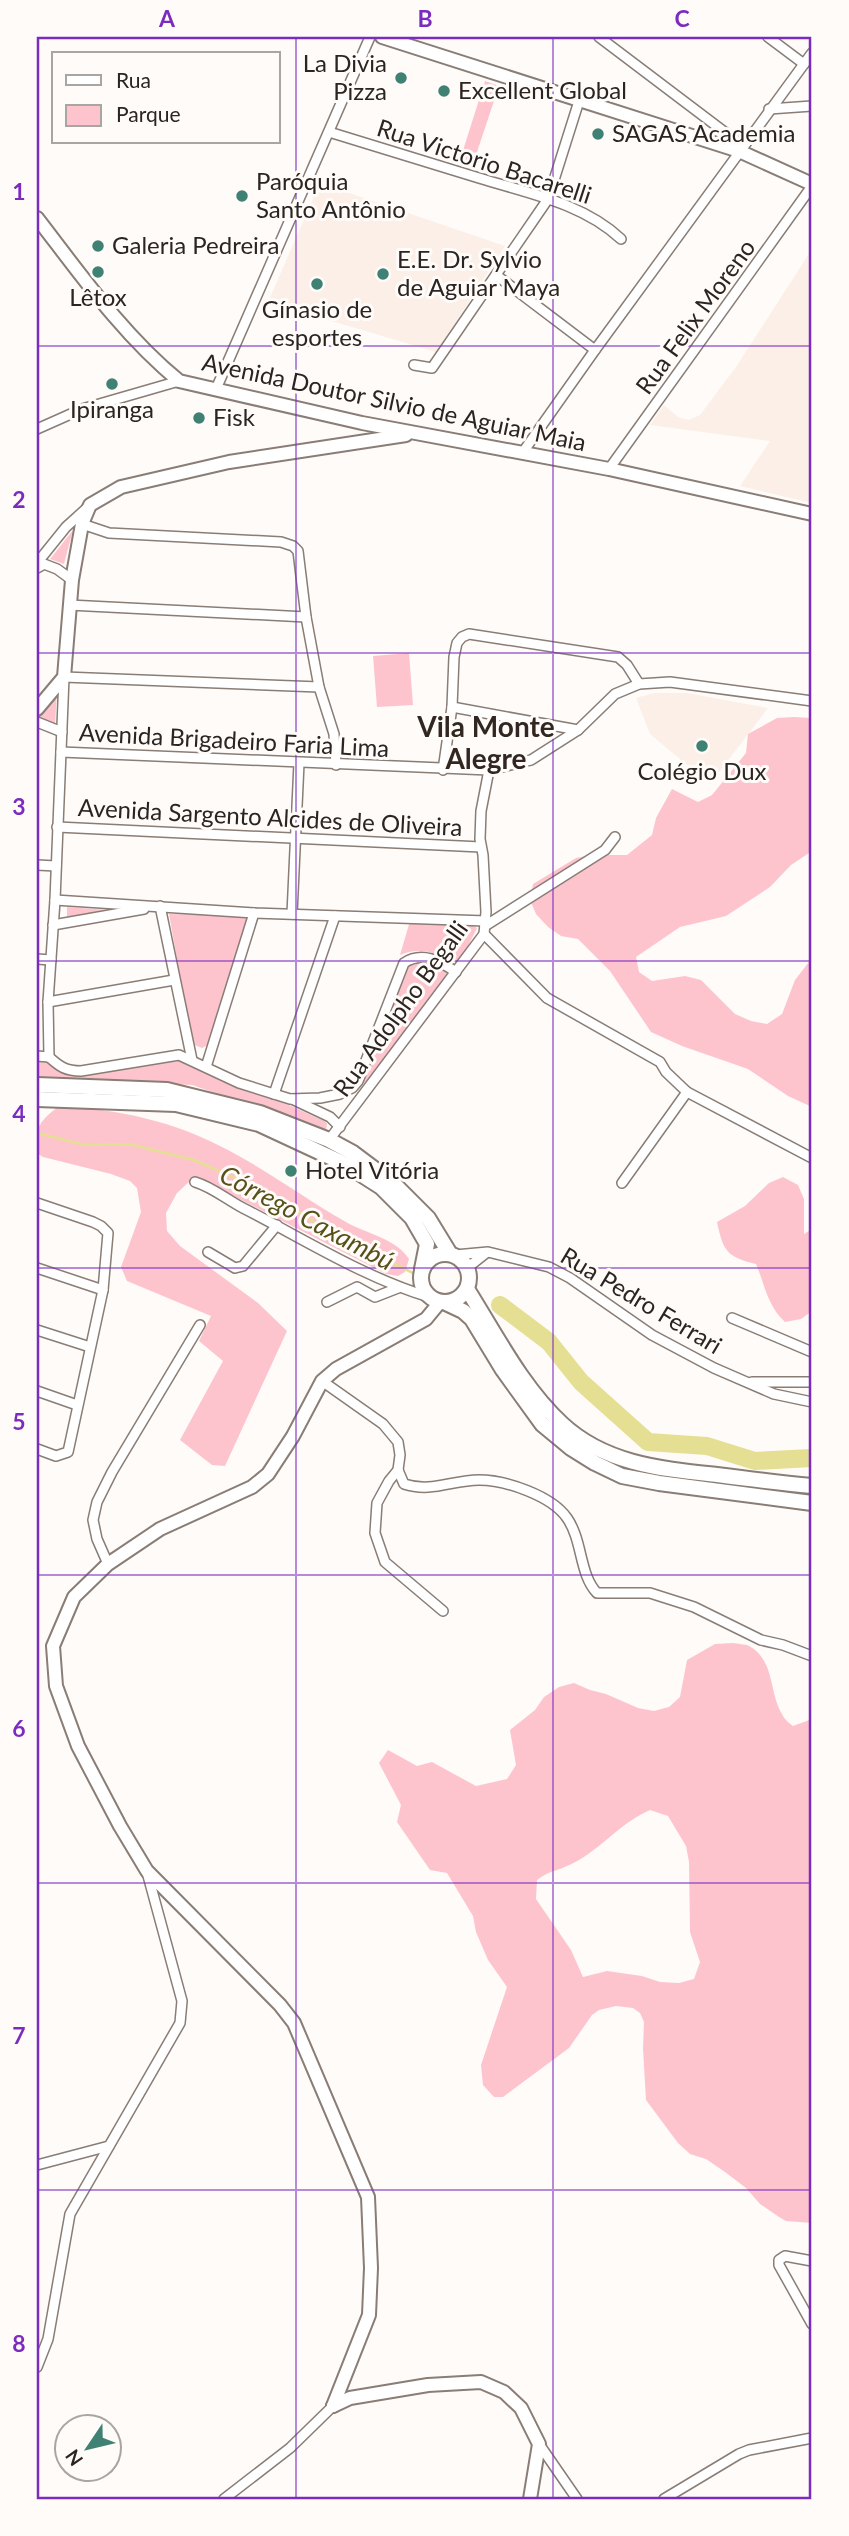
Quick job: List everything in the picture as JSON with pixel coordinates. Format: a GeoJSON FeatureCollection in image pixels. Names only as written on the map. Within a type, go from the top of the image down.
{"type":"FeatureCollection","features":[{"type":"Feature","properties":{"kind":"main road"},"geometry":{"type":"LineString","coordinates":[[383,37],[579,101],[741,149],[812,185]]}},
{"type":"Feature","properties":{"kind":"main road","name":"Avenida Doutor Silvio de Aguiar Maia"},"geometry":{"type":"LineString","coordinates":[[37,218],[100,299],[157,363],[178,381],[416,434],[610,468],[812,514]]}},
{"type":"Feature","properties":{"kind":"main road"},"geometry":{"type":"LineString","coordinates":[[360,442],[362,423]]}},
{"type":"Feature","properties":{"kind":"main road"},"geometry":{"type":"LineString","coordinates":[[37,709],[64,677],[72,580],[82,524],[90,505],[121,487],[229,462],[416,434]]}},
{"type":"Feature","properties":{"kind":"main road"},"geometry":{"type":"LineString","coordinates":[[37,1085],[167,1090],[260,1113],[329,1140],[354,1153],[393,1183],[428,1218],[452,1255],[467,1268],[469,1275],[467,1289],[459,1299],[439,1301],[426,1319],[336,1369],[322,1381],[293,1436],[268,1474],[252,1487],[160,1529],[108,1564],[74,1597],[53,1646],[56,1686],[78,1746],[120,1826],[147,1871],[280,2005],[294,2023],[368,2197],[371,2268],[369,2315],[334,2406]]}},
{"type":"Feature","properties":{"kind":"main road"},"geometry":{"type":"LineString","coordinates":[[44,1099],[176,1104],[259,1125],[345,1164],[381,1187],[412,1218],[427,1244],[421,1284],[439,1301],[463,1311],[472,1319],[509,1380],[542,1424],[571,1448],[622,1476],[812,1503]]}},
{"type":"Feature","properties":{"kind":"main road"},"geometry":{"type":"LineString","coordinates":[[422,1269],[436,1255],[452,1255]]}},
{"type":"Feature","properties":{"kind":"main road"},"geometry":{"type":"LineString","coordinates":[[467,1289],[526,1383],[562,1424],[585,1441],[616,1457],[651,1468],[812,1486]]}},
{"type":"Feature","properties":{"kind":"main road"},"geometry":{"type":"LineString","coordinates":[[334,2406],[350,2398],[428,2385],[481,2382],[503,2392],[521,2408],[539,2444],[530,2499]]}},
{"type":"Feature","properties":{"kind":"street"},"geometry":{"type":"LineString","coordinates":[[216,389],[370,37]]}},
{"type":"Feature","properties":{"kind":"street"},"geometry":{"type":"LineString","coordinates":[[599,37],[741,149]]}},
{"type":"Feature","properties":{"kind":"street"},"geometry":{"type":"LineString","coordinates":[[768,37],[804,64]]}},
{"type":"Feature","properties":{"kind":"street"},"geometry":{"type":"LineString","coordinates":[[523,452],[812,53]]}},
{"type":"Feature","properties":{"kind":"street"},"geometry":{"type":"LineString","coordinates":[[414,365],[432,368],[548,199],[579,101]]}},
{"type":"Feature","properties":{"kind":"street"},"geometry":{"type":"LineString","coordinates":[[769,109],[812,106]]}},
{"type":"Feature","properties":{"kind":"street","name":"Rua Victorio Bacarelli"},"geometry":{"type":"LineString","coordinates":[[329,132],[548,199],[589,215],[606,225],[621,239]]}},
{"type":"Feature","properties":{"kind":"street","name":"Rua Felix Moreno"},"geometry":{"type":"LineString","coordinates":[[610,468],[812,185]]}},
{"type":"Feature","properties":{"kind":"street"},"geometry":{"type":"LineString","coordinates":[[496,275],[595,350]]}},
{"type":"Feature","properties":{"kind":"street"},"geometry":{"type":"LineString","coordinates":[[37,429],[82,409],[178,381]]}},
{"type":"Feature","properties":{"kind":"street"},"geometry":{"type":"LineString","coordinates":[[37,566],[66,527],[90,505]]}},
{"type":"Feature","properties":{"kind":"street"},"geometry":{"type":"LineString","coordinates":[[82,524],[109,533],[281,542],[293,545],[298,551],[306,617],[319,687],[334,734],[336,765]]}},
{"type":"Feature","properties":{"kind":"street"},"geometry":{"type":"LineString","coordinates":[[37,566],[57,569],[72,580]]}},
{"type":"Feature","properties":{"kind":"street"},"geometry":{"type":"LineString","coordinates":[[69,606],[306,617]]}},
{"type":"Feature","properties":{"kind":"street"},"geometry":{"type":"LineString","coordinates":[[443,770],[457,643],[462,637],[470,634],[618,657],[639,684]]}},
{"type":"Feature","properties":{"kind":"street","name":"Avenida Brigadeiro Faria Lima"},"geometry":{"type":"LineString","coordinates":[[61,752],[489,770],[531,760],[578,730],[632,674]]}},
{"type":"Feature","properties":{"kind":"street"},"geometry":{"type":"LineString","coordinates":[[49,1057],[48,1002],[64,677],[319,687]]}},
{"type":"Feature","properties":{"kind":"street"},"geometry":{"type":"LineString","coordinates":[[615,694],[639,684],[670,682],[812,701]]}},
{"type":"Feature","properties":{"kind":"street"},"geometry":{"type":"LineString","coordinates":[[452,707],[578,730]]}},
{"type":"Feature","properties":{"kind":"street"},"geometry":{"type":"LineString","coordinates":[[37,722],[62,732]]}},
{"type":"Feature","properties":{"kind":"street"},"geometry":{"type":"LineString","coordinates":[[292,914],[299,764]]}},
{"type":"Feature","properties":{"kind":"street","name":"Rua Adolpho Begalli"},"geometry":{"type":"LineString","coordinates":[[329,1140],[456,972],[485,927],[481,811],[489,770]]}},
{"type":"Feature","properties":{"kind":"street","name":"Avenida Sargento Alcides de Oliveira"},"geometry":{"type":"LineString","coordinates":[[57,827],[481,847]]}},
{"type":"Feature","properties":{"kind":"street"},"geometry":{"type":"LineString","coordinates":[[55,900],[485,927],[605,850],[615,837]]}},
{"type":"Feature","properties":{"kind":"street"},"geometry":{"type":"LineString","coordinates":[[37,865],[56,866]]}},
{"type":"Feature","properties":{"kind":"street"},"geometry":{"type":"LineString","coordinates":[[53,925],[160,906]]}},
{"type":"Feature","properties":{"kind":"street"},"geometry":{"type":"LineString","coordinates":[[160,906],[192,1060]]}},
{"type":"Feature","properties":{"kind":"street"},"geometry":{"type":"LineString","coordinates":[[206,1067],[254,913]]}},
{"type":"Feature","properties":{"kind":"street"},"geometry":{"type":"LineString","coordinates":[[274,1094],[335,916]]}},
{"type":"Feature","properties":{"kind":"street"},"geometry":{"type":"LineString","coordinates":[[485,927],[547,998],[660,1062],[666,1072],[687,1092],[812,1158]]}},
{"type":"Feature","properties":{"kind":"street"},"geometry":{"type":"LineString","coordinates":[[290,1099],[320,1098],[352,1088],[358,1081],[404,963],[410,959],[429,957],[456,972]]}},
{"type":"Feature","properties":{"kind":"street"},"geometry":{"type":"LineString","coordinates":[[37,959],[51,960]]}},
{"type":"Feature","properties":{"kind":"street"},"geometry":{"type":"LineString","coordinates":[[48,1002],[174,980]]}},
{"type":"Feature","properties":{"kind":"street"},"geometry":{"type":"LineString","coordinates":[[37,1056],[49,1057],[68,1071],[81,1071],[179,1055],[239,1083],[290,1099],[330,1117],[340,1126]]}},
{"type":"Feature","properties":{"kind":"street"},"geometry":{"type":"LineString","coordinates":[[352,1088],[363,1095]]}},
{"type":"Feature","properties":{"kind":"street"},"geometry":{"type":"LineString","coordinates":[[622,1183],[687,1092]]}},
{"type":"Feature","properties":{"kind":"street"},"geometry":{"type":"LineString","coordinates":[[37,1109],[44,1099]]}},
{"type":"Feature","properties":{"kind":"street"},"geometry":{"type":"LineString","coordinates":[[195,1182],[328,1254],[398,1288],[439,1301]]}},
{"type":"Feature","properties":{"kind":"street"},"geometry":{"type":"LineString","coordinates":[[37,1203],[93,1222],[108,1233],[103,1290],[68,1452],[56,1455],[37,1449]]}},
{"type":"Feature","properties":{"kind":"street"},"geometry":{"type":"LineString","coordinates":[[208,1252],[234,1268],[243,1266],[276,1225]]}},
{"type":"Feature","properties":{"kind":"street"},"geometry":{"type":"LineString","coordinates":[[467,1268],[488,1252]]}},
{"type":"Feature","properties":{"kind":"street","name":"Rua Pedro Ferrari"},"geometry":{"type":"LineString","coordinates":[[452,1255],[488,1252],[549,1267],[570,1278],[652,1335],[774,1394],[812,1402]]}},
{"type":"Feature","properties":{"kind":"street"},"geometry":{"type":"LineString","coordinates":[[37,1268],[103,1290]]}},
{"type":"Feature","properties":{"kind":"street"},"geometry":{"type":"LineString","coordinates":[[327,1302],[357,1287],[375,1297],[398,1288]]}},
{"type":"Feature","properties":{"kind":"street"},"geometry":{"type":"LineString","coordinates":[[732,1318],[812,1352]]}},
{"type":"Feature","properties":{"kind":"street"},"geometry":{"type":"LineString","coordinates":[[108,1564],[97,1539],[93,1520],[97,1502],[112,1472],[200,1325]]}},
{"type":"Feature","properties":{"kind":"street"},"geometry":{"type":"LineString","coordinates":[[37,1330],[90,1347]]}},
{"type":"Feature","properties":{"kind":"street"},"geometry":{"type":"LineString","coordinates":[[322,1381],[383,1424],[398,1442],[398,1470],[404,1484],[419,1489],[480,1480],[520,1488],[551,1502],[567,1517],[578,1539],[588,1580],[597,1593],[650,1593],[694,1607],[761,1640],[812,1656]]}},
{"type":"Feature","properties":{"kind":"street"},"geometry":{"type":"LineString","coordinates":[[746,1382],[812,1382]]}},
{"type":"Feature","properties":{"kind":"street"},"geometry":{"type":"LineString","coordinates":[[37,1391],[77,1405]]}},
{"type":"Feature","properties":{"kind":"street"},"geometry":{"type":"LineString","coordinates":[[398,1470],[388,1481],[377,1503],[375,1533],[385,1562],[443,1611]]}},
{"type":"Feature","properties":{"kind":"street"},"geometry":{"type":"LineString","coordinates":[[37,2367],[48,2339],[70,2214],[180,2023],[182,2001],[147,1871]]}},
{"type":"Feature","properties":{"kind":"street"},"geometry":{"type":"LineString","coordinates":[[37,2165],[109,2146]]}},
{"type":"Feature","properties":{"kind":"street"},"geometry":{"type":"LineString","coordinates":[[812,2261],[785,2256],[779,2260],[779,2265],[812,2324]]}},
{"type":"Feature","properties":{"kind":"street"},"geometry":{"type":"LineString","coordinates":[[224,2499],[290,2448],[334,2406]]}},
{"type":"Feature","properties":{"kind":"street"},"geometry":{"type":"LineString","coordinates":[[664,2499],[739,2454],[812,2438]]}},
{"type":"Feature","properties":{"kind":"street"},"geometry":{"type":"LineString","coordinates":[[539,2444],[577,2499]]}},
{"type":"Feature","properties":{"kind":"shaded area","name":"E.E. Dr. Sylvio de Aguiar Maya"},"geometry":{"type":"Polygon","coordinates":[[[320,183],[505,246],[436,352],[268,302],[320,183]]]}},
{"type":"Feature","properties":{"kind":"shaded area"},"geometry":{"type":"Polygon","coordinates":[[[812,249],[812,503],[740,486],[770,441],[650,425],[664,405],[678,417],[689,420],[700,415],[736,367],[812,249]]]}},
{"type":"Feature","properties":{"kind":"shaded area","name":"Colégio Dux"},"geometry":{"type":"Polygon","coordinates":[[[654,693],[687,693],[768,708],[710,784],[650,734],[636,698],[654,693]]]}},
{"type":"Feature","properties":{"kind":"green space"},"geometry":{"type":"Polygon","coordinates":[[[485,81],[499,86],[472,167],[459,163],[485,81]]]}},
{"type":"Feature","properties":{"kind":"green space"},"geometry":{"type":"Polygon","coordinates":[[[73,530],[64,564],[50,559],[73,530]]]}},
{"type":"Feature","properties":{"kind":"green space"},"geometry":{"type":"Polygon","coordinates":[[[409,653],[413,705],[377,707],[373,656],[409,653]]]}},
{"type":"Feature","properties":{"kind":"green space"},"geometry":{"type":"Polygon","coordinates":[[[57,691],[55,725],[37,719],[37,716],[57,691]]]}},
{"type":"Feature","properties":{"kind":"green space"},"geometry":{"type":"Polygon","coordinates":[[[777,718],[812,718],[812,851],[791,865],[770,887],[726,916],[680,927],[636,957],[639,972],[652,981],[685,976],[701,980],[735,1014],[767,1024],[782,1014],[795,980],[812,958],[812,1107],[788,1096],[748,1069],[651,1032],[610,971],[578,939],[561,936],[548,927],[536,914],[530,900],[533,884],[576,858],[591,855],[627,855],[652,835],[656,818],[672,789],[698,802],[712,795],[746,753],[748,734],[777,718]]]}},
{"type":"Feature","properties":{"kind":"green space"},"geometry":{"type":"Polygon","coordinates":[[[67,907],[109,910],[67,917],[67,907]]]}},
{"type":"Feature","properties":{"kind":"green space"},"geometry":{"type":"Polygon","coordinates":[[[169,914],[250,915],[214,1033],[202,1048],[192,1044],[169,914]]]}},
{"type":"Feature","properties":{"kind":"green space"},"geometry":{"type":"Polygon","coordinates":[[[410,921],[470,923],[477,928],[459,964],[430,952],[415,951],[400,955],[410,921]]]}},
{"type":"Feature","properties":{"kind":"green space"},"geometry":{"type":"Polygon","coordinates":[[[416,961],[428,961],[449,974],[368,1084],[361,1082],[406,967],[416,961]]]}},
{"type":"Feature","properties":{"kind":"green space"},"geometry":{"type":"Polygon","coordinates":[[[37,1059],[44,1060],[57,1070],[81,1075],[179,1061],[324,1121],[327,1123],[326,1131],[192,1085],[37,1079],[37,1059]]]}},
{"type":"Feature","properties":{"kind":"green space"},"geometry":{"type":"Polygon","coordinates":[[[58,1107],[102,1110],[146,1118],[208,1140],[258,1167],[346,1222],[397,1246],[409,1259],[405,1272],[398,1276],[386,1274],[204,1181],[190,1181],[177,1193],[166,1213],[167,1231],[180,1246],[258,1303],[287,1331],[225,1466],[212,1465],[180,1440],[223,1361],[199,1341],[211,1316],[127,1281],[121,1267],[141,1212],[137,1188],[130,1181],[111,1174],[38,1154],[36,1139],[39,1127],[58,1107]]]}},
{"type":"Feature","properties":{"kind":"green space"},"geometry":{"type":"Polygon","coordinates":[[[783,1177],[798,1185],[804,1199],[804,1234],[812,1229],[812,1311],[801,1319],[785,1322],[770,1302],[756,1264],[739,1259],[728,1251],[717,1222],[745,1206],[769,1183],[783,1177]]]}},
{"type":"Feature","properties":{"kind":"green space"},"geometry":{"type":"Polygon","coordinates":[[[715,1644],[745,1645],[757,1652],[767,1668],[778,1706],[785,1719],[793,1726],[812,1719],[812,2223],[786,2221],[779,2217],[760,2204],[746,2188],[725,2172],[706,2159],[690,2154],[678,2143],[646,2100],[644,2022],[640,2013],[633,2008],[616,2006],[599,2010],[592,2015],[569,2048],[503,2097],[494,2097],[483,2085],[481,2065],[507,1987],[488,1960],[476,1932],[473,1916],[447,1873],[430,1870],[397,1822],[401,1805],[379,1763],[388,1750],[417,1766],[432,1762],[476,1786],[507,1779],[516,1765],[510,1730],[535,1710],[544,1697],[559,1687],[574,1683],[638,1708],[654,1711],[669,1707],[680,1697],[687,1660],[715,1644]],[[650,1810],[628,1823],[578,1861],[537,1880],[536,1899],[571,1950],[583,1977],[607,1971],[642,1976],[660,1982],[679,1983],[694,1979],[700,1962],[690,1932],[689,1862],[686,1846],[668,1816],[650,1810]]]}},
{"type":"Feature","properties":{"kind":"waterway","name":"Córrego Caxambú"},"geometry":{"type":"LineString","coordinates":[[37,1133],[85,1145],[129,1144],[194,1160],[269,1193],[337,1237],[413,1273]]}},
{"type":"Feature","properties":{"kind":"waterway","name":"Córrego Caxambú"},"geometry":{"type":"LineString","coordinates":[[500,1305],[549,1342],[581,1382],[648,1442],[707,1446],[755,1461],[812,1458]]}},
{"type":"Feature","properties":{"kind":"place","name":"La Divia Pizza"},"geometry":{"type":"Point","coordinates":[401,78]}},
{"type":"Feature","properties":{"kind":"place","name":"Excellent Global"},"geometry":{"type":"Point","coordinates":[444,91]}},
{"type":"Feature","properties":{"kind":"place","name":"SAGAS Academia"},"geometry":{"type":"Point","coordinates":[598,134]}},
{"type":"Feature","properties":{"kind":"place","name":"Paróquia Santo Antônio"},"geometry":{"type":"Point","coordinates":[242,196]}},
{"type":"Feature","properties":{"kind":"place","name":"Galeria Pedreira"},"geometry":{"type":"Point","coordinates":[98,246]}},
{"type":"Feature","properties":{"kind":"place","name":"Lêtox"},"geometry":{"type":"Point","coordinates":[98,272]}},
{"type":"Feature","properties":{"kind":"place","name":"E.E. Dr. Sylvio de Aguiar Maya"},"geometry":{"type":"Point","coordinates":[383,274]}},
{"type":"Feature","properties":{"kind":"place","name":"Gínasio de esportes"},"geometry":{"type":"Point","coordinates":[317,284]}},
{"type":"Feature","properties":{"kind":"place","name":"Ipiranga"},"geometry":{"type":"Point","coordinates":[112,384]}},
{"type":"Feature","properties":{"kind":"place","name":"Fisk"},"geometry":{"type":"Point","coordinates":[199,418]}},
{"type":"Feature","properties":{"kind":"place","name":"Colégio Dux"},"geometry":{"type":"Point","coordinates":[702,746]}},
{"type":"Feature","properties":{"kind":"place","name":"Hotel Vitória"},"geometry":{"type":"Point","coordinates":[291,1171]}},
{"type":"Feature","properties":{"kind":"district","name":"Vila Monte Alegre"},"geometry":{"type":"Point","coordinates":[486,743]}}]}
